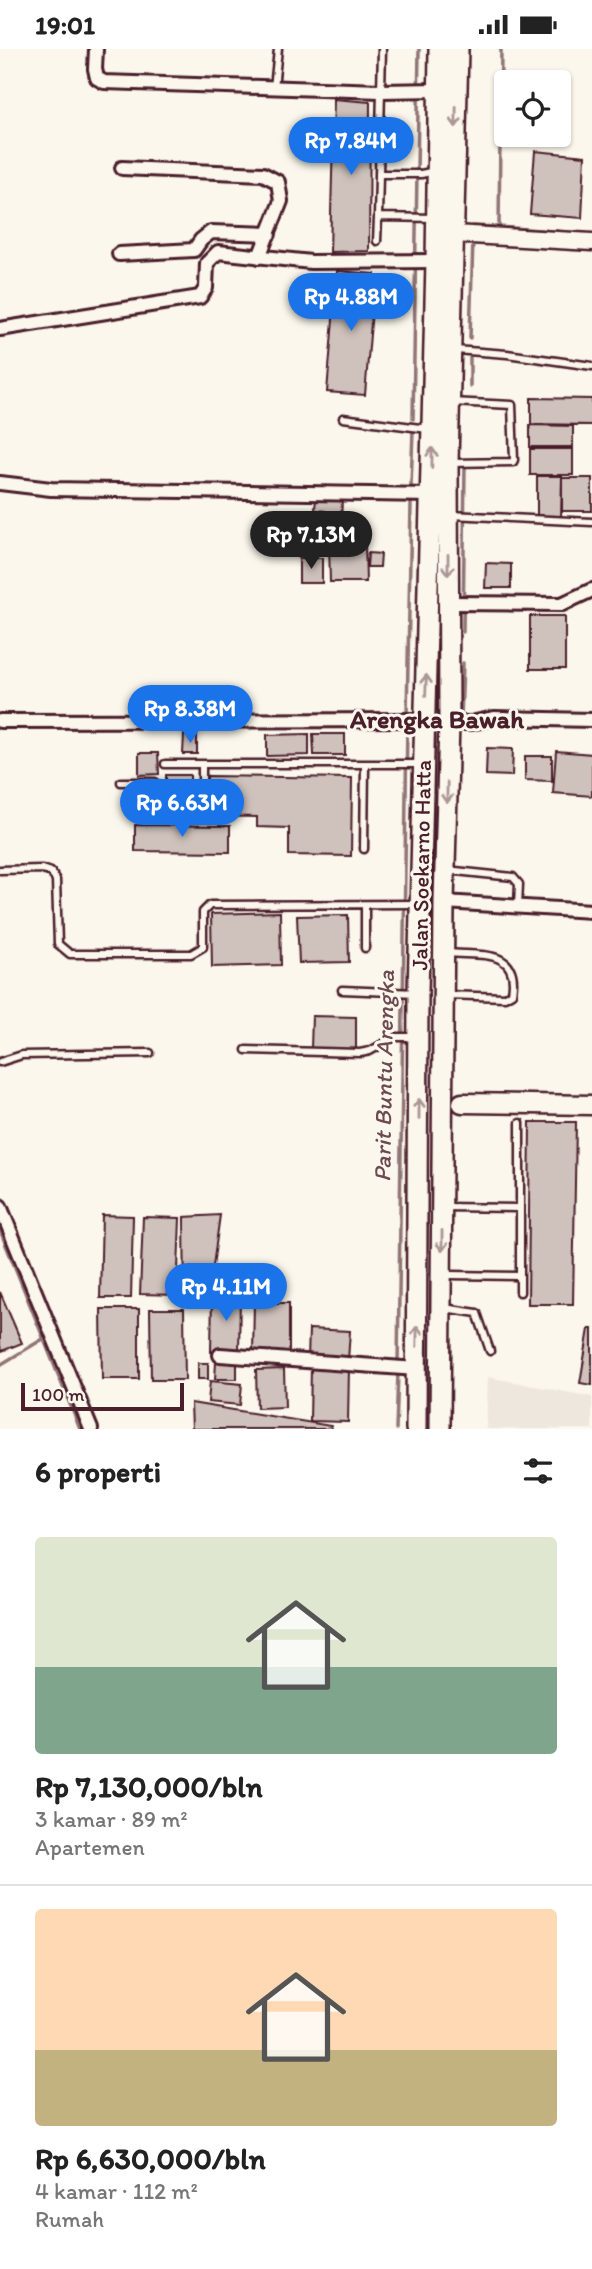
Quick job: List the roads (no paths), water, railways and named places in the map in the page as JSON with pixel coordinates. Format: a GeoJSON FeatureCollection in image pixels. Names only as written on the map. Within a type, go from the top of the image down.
{"type":"FeatureCollection","features":[{"type":"Feature","properties":{"kind":"main road","name":"Jalan Soekarno Hatta"},"geometry":{"type":"LineString","coordinates":[[416,1429],[417,1401],[403,1368],[418,764],[425,719],[433,429],[421,262],[425,91],[439,49]]}},
{"type":"Feature","properties":{"kind":"main road","name":"Jalan Soekarno Hatta"},"geometry":{"type":"LineString","coordinates":[[440,1429],[442,1207],[451,1103],[449,902],[445,870],[454,724],[449,463],[451,350],[466,235],[458,49]]}},
{"type":"Feature","properties":{"kind":"main road"},"geometry":{"type":"LineString","coordinates":[[451,1103],[592,1105]]}},
{"type":"Feature","properties":{"kind":"main road"},"geometry":{"type":"LineString","coordinates":[[417,1401],[441,1401]]}},
{"type":"Feature","properties":{"kind":"street"},"geometry":{"type":"LineString","coordinates":[[96,49],[97,78],[104,82],[425,91]]}},
{"type":"Feature","properties":{"kind":"street"},"geometry":{"type":"LineString","coordinates":[[122,168],[263,174],[278,182],[281,201],[260,257]]}},
{"type":"Feature","properties":{"kind":"street"},"geometry":{"type":"LineString","coordinates":[[119,254],[194,250],[211,232],[269,234]]}},
{"type":"Feature","properties":{"kind":"street"},"geometry":{"type":"LineString","coordinates":[[466,235],[592,242]]}},
{"type":"Feature","properties":{"kind":"street"},"geometry":{"type":"LineString","coordinates":[[0,329],[200,297],[206,288],[207,263],[218,252],[311,262],[421,262]]}},
{"type":"Feature","properties":{"kind":"street"},"geometry":{"type":"LineString","coordinates":[[0,483],[51,489],[431,495]]}},
{"type":"Feature","properties":{"kind":"street"},"geometry":{"type":"LineString","coordinates":[[452,604],[562,604],[592,590]]}},
{"type":"Feature","properties":{"kind":"street"},"geometry":{"type":"LineString","coordinates":[[454,724],[494,718],[592,720]]}},
{"type":"Feature","properties":{"kind":"street"},"geometry":{"type":"LineString","coordinates":[[0,721],[425,719]]}},
{"type":"Feature","properties":{"kind":"street"},"geometry":{"type":"LineString","coordinates":[[449,902],[592,911]]}},
{"type":"Feature","properties":{"kind":"street"},"geometry":{"type":"LineString","coordinates":[[0,1206],[91,1429]]}},
{"type":"Feature","properties":{"kind":"street"},"geometry":{"type":"LineString","coordinates":[[220,1355],[403,1368]]}},
{"type":"Feature","properties":{"kind":"lane"},"geometry":{"type":"LineString","coordinates":[[274,88],[278,49]]}},
{"type":"Feature","properties":{"kind":"lane"},"geometry":{"type":"LineString","coordinates":[[377,241],[382,49]]}},
{"type":"Feature","properties":{"kind":"lane"},"geometry":{"type":"LineString","coordinates":[[379,174],[424,173]]}},
{"type":"Feature","properties":{"kind":"lane"},"geometry":{"type":"LineString","coordinates":[[378,217],[424,218]]}},
{"type":"Feature","properties":{"kind":"lane"},"geometry":{"type":"LineString","coordinates":[[451,350],[507,354],[592,366]]}},
{"type":"Feature","properties":{"kind":"lane"},"geometry":{"type":"LineString","coordinates":[[449,463],[514,460],[512,405],[450,402]]}},
{"type":"Feature","properties":{"kind":"lane"},"geometry":{"type":"LineString","coordinates":[[343,418],[433,429]]}},
{"type":"Feature","properties":{"kind":"lane"},"geometry":{"type":"LineString","coordinates":[[451,515],[592,522]]}},
{"type":"Feature","properties":{"kind":"lane"},"geometry":{"type":"LineString","coordinates":[[165,764],[418,764]]}},
{"type":"Feature","properties":{"kind":"lane"},"geometry":{"type":"LineString","coordinates":[[121,782],[155,782],[160,786],[161,807],[167,814],[196,813],[202,808],[202,764]]}},
{"type":"Feature","properties":{"kind":"lane"},"geometry":{"type":"LineString","coordinates":[[364,849],[365,765]]}},
{"type":"Feature","properties":{"kind":"lane"},"geometry":{"type":"LineString","coordinates":[[0,870],[42,869],[51,872],[56,880],[58,944],[70,954],[197,952],[203,947],[203,912],[211,905],[414,904]]}},
{"type":"Feature","properties":{"kind":"lane"},"geometry":{"type":"LineString","coordinates":[[445,870],[513,877],[519,884],[518,906]]}},
{"type":"Feature","properties":{"kind":"lane"},"geometry":{"type":"LineString","coordinates":[[365,905],[365,948]]}},
{"type":"Feature","properties":{"kind":"lane"},"geometry":{"type":"LineString","coordinates":[[449,996],[505,997],[512,993],[513,984],[513,972],[509,963],[499,958],[450,954]]}},
{"type":"Feature","properties":{"kind":"lane"},"geometry":{"type":"LineString","coordinates":[[342,990],[413,993]]}},
{"type":"Feature","properties":{"kind":"lane"},"geometry":{"type":"LineString","coordinates":[[246,1050],[364,1053],[394,1037],[412,1037]]}},
{"type":"Feature","properties":{"kind":"lane"},"geometry":{"type":"LineString","coordinates":[[0,1062],[22,1055],[150,1053]]}},
{"type":"Feature","properties":{"kind":"lane"},"geometry":{"type":"LineString","coordinates":[[520,1123],[520,1292]]}},
{"type":"Feature","properties":{"kind":"lane"},"geometry":{"type":"LineString","coordinates":[[442,1207],[518,1208]]}},
{"type":"Feature","properties":{"kind":"lane"},"geometry":{"type":"LineString","coordinates":[[449,1275],[519,1276]]}},
{"type":"Feature","properties":{"kind":"lane"},"geometry":{"type":"LineString","coordinates":[[442,1308],[477,1313],[490,1351]]}},
{"type":"Feature","properties":{"kind":"waterway","name":"Parit Buntu Arengka"},"geometry":{"type":"LineString","coordinates":[[413,419],[419,49]]}},
{"type":"Feature","properties":{"kind":"waterway","name":"Parit Buntu Arengka"},"geometry":{"type":"LineString","coordinates":[[473,231],[473,226],[499,227],[501,49]]}},
{"type":"Feature","properties":{"kind":"waterway"},"geometry":{"type":"LineString","coordinates":[[499,227],[592,234]]}},
{"type":"Feature","properties":{"kind":"waterway","name":"Parit Buntu Arengka"},"geometry":{"type":"LineString","coordinates":[[470,338],[473,239]]}},
{"type":"Feature","properties":{"kind":"waterway","name":"Parit Buntu Arengka"},"geometry":{"type":"LineString","coordinates":[[470,358],[470,387]]}},
{"type":"Feature","properties":{"kind":"waterway","name":"Parit Buntu Arengka"},"geometry":{"type":"LineString","coordinates":[[411,486],[413,430]]}},
{"type":"Feature","properties":{"kind":"waterway","name":"Parit Buntu Arengka"},"geometry":{"type":"LineString","coordinates":[[463,632],[465,466]]}},
{"type":"Feature","properties":{"kind":"waterway","name":"Parit Buntu Arengka"},"geometry":{"type":"LineString","coordinates":[[407,715],[411,504]]}},
{"type":"Feature","properties":{"kind":"waterway","name":"Parit Buntu Arengka"},"geometry":{"type":"LineString","coordinates":[[461,719],[463,663]]}},
{"type":"Feature","properties":{"kind":"waterway","name":"Parit Buntu Arengka"},"geometry":{"type":"LineString","coordinates":[[398,1364],[407,724]]}},
{"type":"Feature","properties":{"kind":"waterway","name":"Parit Buntu Arengka"},"geometry":{"type":"LineString","coordinates":[[454,899],[455,872]]}},
{"type":"Feature","properties":{"kind":"waterway","name":"Parit Buntu Arengka"},"geometry":{"type":"LineString","coordinates":[[453,1008],[454,907]]}},
{"type":"Feature","properties":{"kind":"waterway"},"geometry":{"type":"LineString","coordinates":[[0,1230],[80,1429]]}},
{"type":"Feature","properties":{"kind":"waterway"},"geometry":{"type":"LineString","coordinates":[[0,1365],[43,1339]]}},
{"type":"Feature","properties":{"kind":"waterway","name":"Parit Buntu Arengka"},"geometry":{"type":"LineString","coordinates":[[396,1429],[398,1372]]}},
{"type":"Feature","properties":{"kind":"district","name":"Arengka Bawah"},"geometry":{"type":"Point","coordinates":[437,719]}}]}
